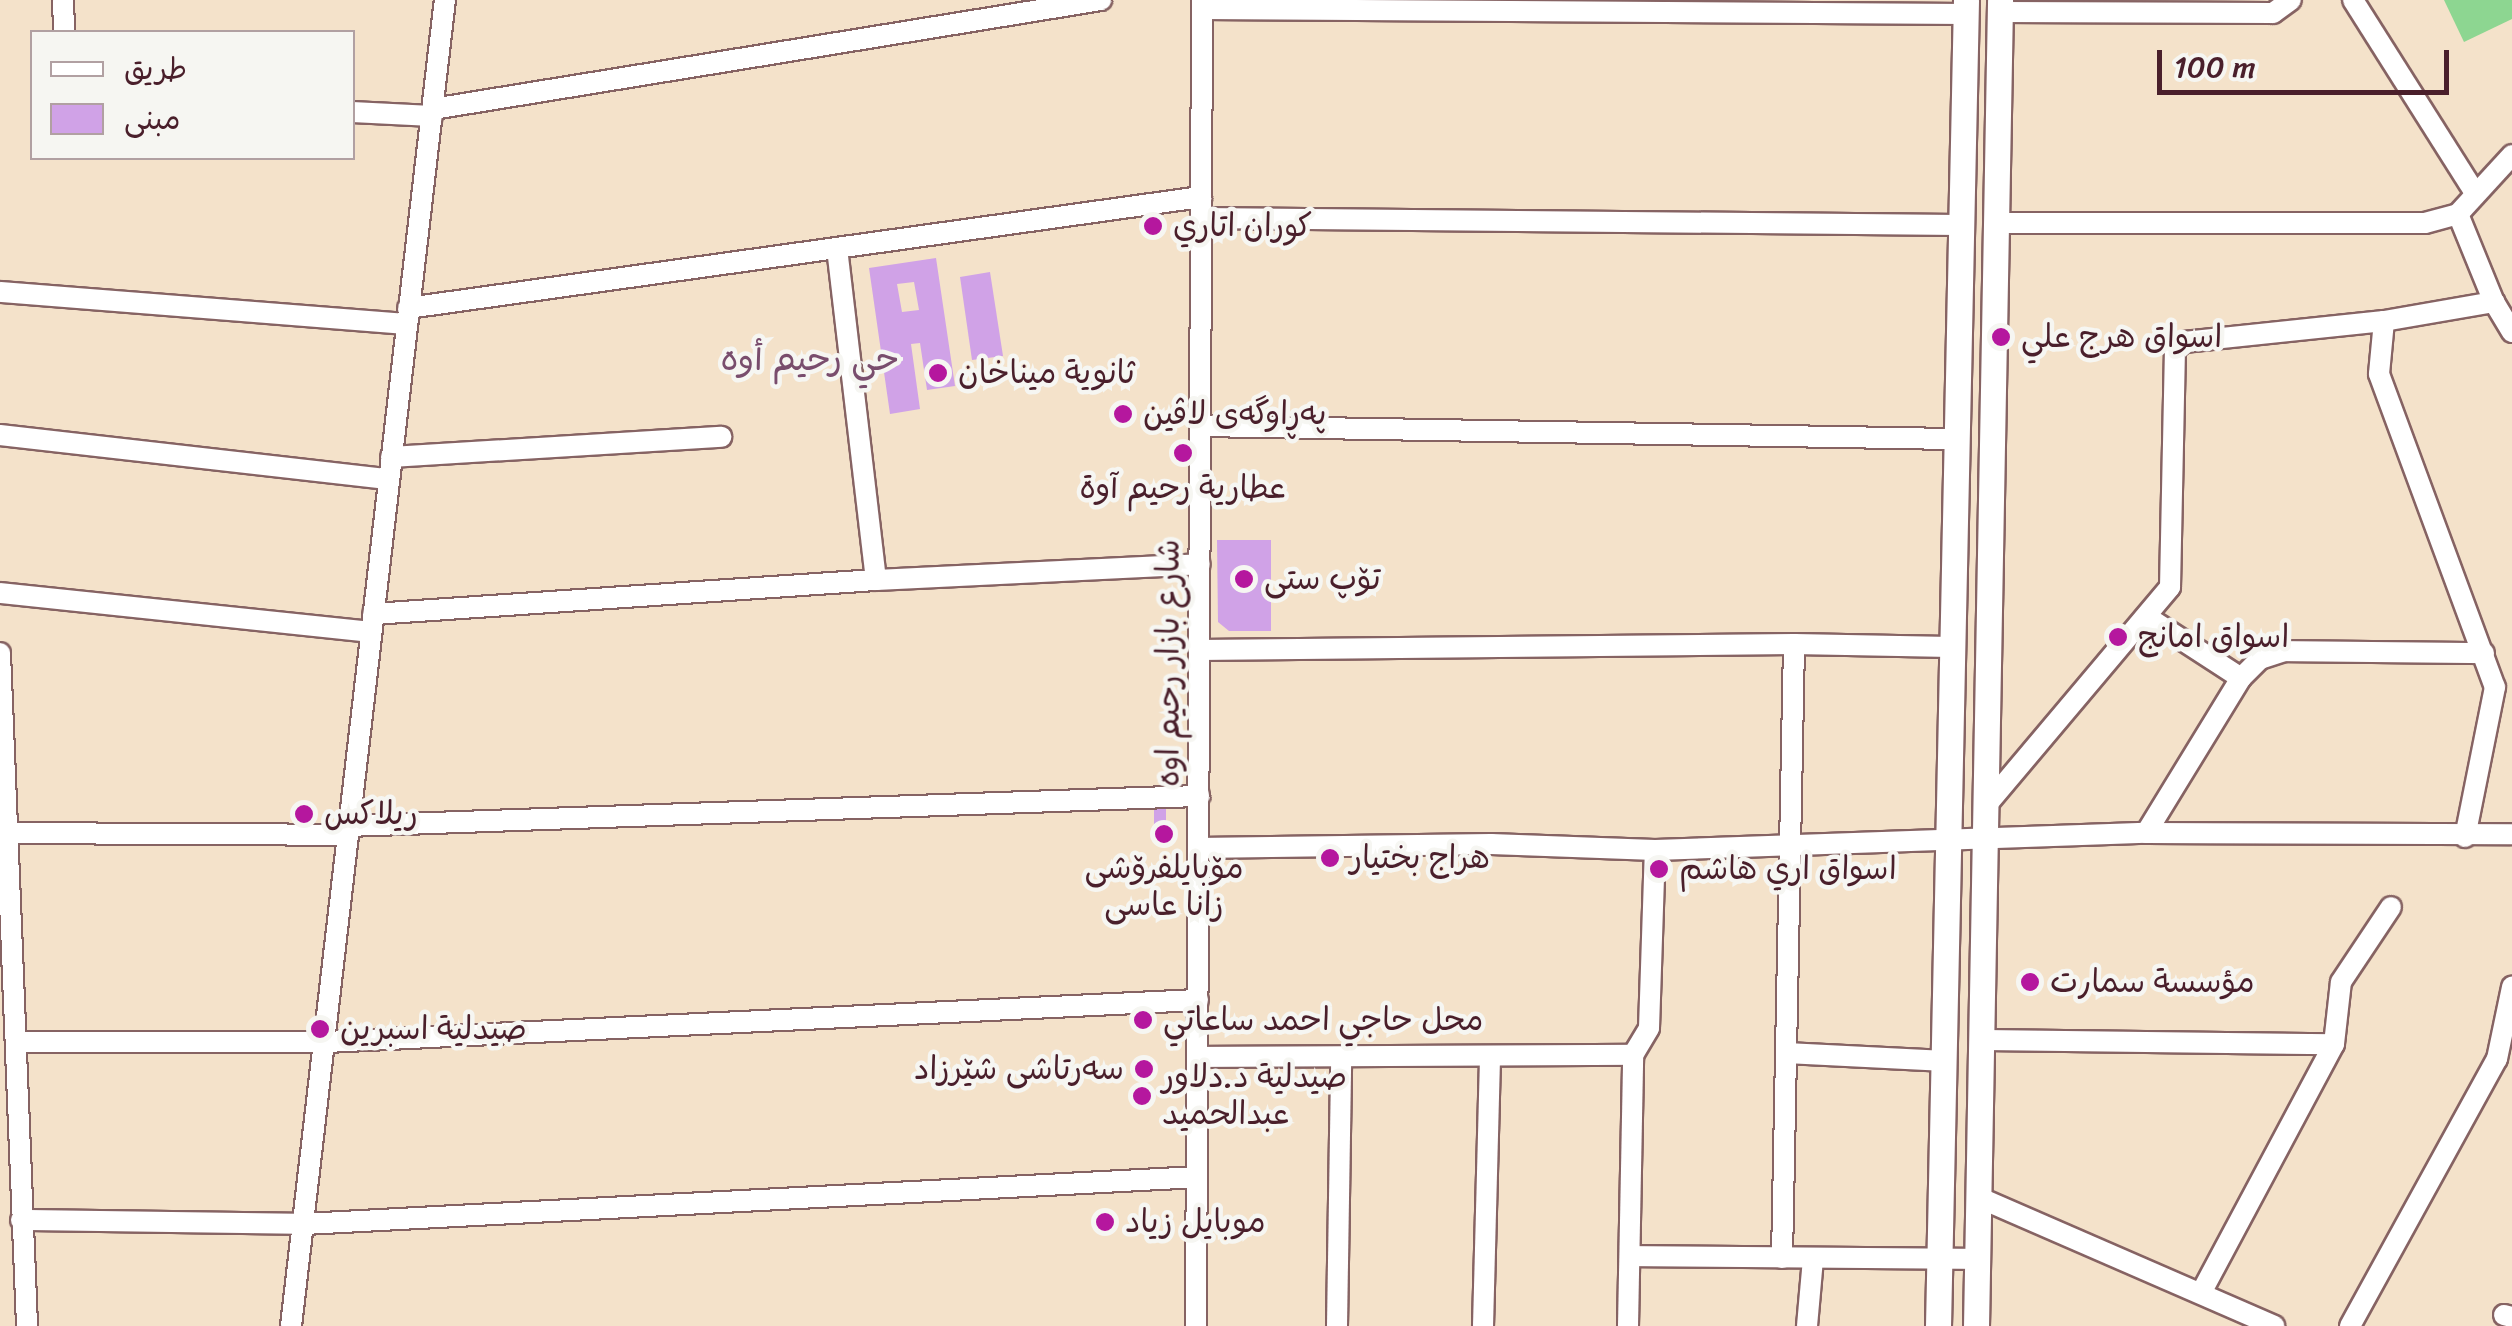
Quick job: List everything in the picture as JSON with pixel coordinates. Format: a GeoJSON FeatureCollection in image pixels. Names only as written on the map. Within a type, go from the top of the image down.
{"type":"FeatureCollection","features":[{"type":"Feature","properties":{"kind":"street"},"geometry":{"type":"LineString","coordinates":[[63,0],[64,30]]}},
{"type":"Feature","properties":{"kind":"street"},"geometry":{"type":"LineString","coordinates":[[291,1326],[445,0]]}},
{"type":"Feature","properties":{"kind":"street"},"geometry":{"type":"LineString","coordinates":[[355,112],[433,113],[1101,0]]}},
{"type":"Feature","properties":{"kind":"street"},"geometry":{"type":"LineString","coordinates":[[1976,1326],[2000,6],[2273,13],[2291,0]]}},
{"type":"Feature","properties":{"kind":"street"},"geometry":{"type":"LineString","coordinates":[[2353,0],[2475,194]]}},
{"type":"Feature","properties":{"kind":"street"},"geometry":{"type":"LineString","coordinates":[[1202,4],[1966,7],[1938,1326]]}},
{"type":"Feature","properties":{"kind":"street","name":"شارع بازار رحيم اوه"},"geometry":{"type":"LineString","coordinates":[[1196,1326],[1202,4]]}},
{"type":"Feature","properties":{"kind":"street"},"geometry":{"type":"LineString","coordinates":[[1964,133],[1996,131]]}},
{"type":"Feature","properties":{"kind":"street"},"geometry":{"type":"LineString","coordinates":[[1996,223],[2426,222],[2458,214],[2510,162]]}},
{"type":"Feature","properties":{"kind":"street"},"geometry":{"type":"LineString","coordinates":[[0,292],[407,316],[837,248],[1201,207],[1959,225]]}},
{"type":"Feature","properties":{"kind":"street"},"geometry":{"type":"LineString","coordinates":[[2458,214],[2494,302],[2512,332]]}},
{"type":"Feature","properties":{"kind":"street"},"geometry":{"type":"LineString","coordinates":[[837,248],[876,580]]}},
{"type":"Feature","properties":{"kind":"street"},"geometry":{"type":"LineString","coordinates":[[1984,808],[2170,586],[2175,350],[2184,342],[2384,320],[2494,302]]}},
{"type":"Feature","properties":{"kind":"street"},"geometry":{"type":"LineString","coordinates":[[2384,320],[2379,374],[2495,687],[2465,836]]}},
{"type":"Feature","properties":{"kind":"street"},"geometry":{"type":"LineString","coordinates":[[1200,426],[1954,439]]}},
{"type":"Feature","properties":{"kind":"street"},"geometry":{"type":"LineString","coordinates":[[0,435],[388,480]]}},
{"type":"Feature","properties":{"kind":"street"},"geometry":{"type":"LineString","coordinates":[[391,456],[721,437]]}},
{"type":"Feature","properties":{"kind":"street"},"geometry":{"type":"LineString","coordinates":[[0,592],[372,623],[876,580],[1200,564]]}},
{"type":"Feature","properties":{"kind":"street"},"geometry":{"type":"LineString","coordinates":[[2147,617],[2241,678]]}},
{"type":"Feature","properties":{"kind":"street"},"geometry":{"type":"LineString","coordinates":[[1199,650],[1794,644],[1951,647]]}},
{"type":"Feature","properties":{"kind":"street"},"geometry":{"type":"LineString","coordinates":[[1782,1258],[1794,644]]}},
{"type":"Feature","properties":{"kind":"street"},"geometry":{"type":"LineString","coordinates":[[2146,833],[2241,678],[2260,659],[2284,651],[2484,653]]}},
{"type":"Feature","properties":{"kind":"street"},"geometry":{"type":"LineString","coordinates":[[0,653],[3,834],[16,1042],[14,1226],[27,1326]]}},
{"type":"Feature","properties":{"kind":"street"},"geometry":{"type":"LineString","coordinates":[[2495,687],[2512,669]]}},
{"type":"Feature","properties":{"kind":"street"},"geometry":{"type":"LineString","coordinates":[[3,834],[346,831],[1199,796]]}},
{"type":"Feature","properties":{"kind":"street"},"geometry":{"type":"LineString","coordinates":[[1198,848],[1492,844],[1655,850],[1790,842],[2146,833],[2512,834]]}},
{"type":"Feature","properties":{"kind":"street"},"geometry":{"type":"LineString","coordinates":[[1628,1326],[1633,1055],[1649,1028],[1655,850]]}},
{"type":"Feature","properties":{"kind":"street"},"geometry":{"type":"LineString","coordinates":[[2201,1293],[2334,1044],[2341,982],[2391,906]]}},
{"type":"Feature","properties":{"kind":"street"},"geometry":{"type":"LineString","coordinates":[[2350,1326],[2496,1059],[2512,987]]}},
{"type":"Feature","properties":{"kind":"street"},"geometry":{"type":"LineString","coordinates":[[16,1042],[326,1042],[1198,1000]]}},
{"type":"Feature","properties":{"kind":"street"},"geometry":{"type":"LineString","coordinates":[[1984,1040],[2334,1044]]}},
{"type":"Feature","properties":{"kind":"street"},"geometry":{"type":"LineString","coordinates":[[1786,1053],[1946,1061]]}},
{"type":"Feature","properties":{"kind":"street"},"geometry":{"type":"LineString","coordinates":[[1197,1057],[1633,1055]]}},
{"type":"Feature","properties":{"kind":"street"},"geometry":{"type":"LineString","coordinates":[[1482,1326],[1490,1057]]}},
{"type":"Feature","properties":{"kind":"street"},"geometry":{"type":"LineString","coordinates":[[1337,1326],[1341,1059]]}},
{"type":"Feature","properties":{"kind":"street"},"geometry":{"type":"LineString","coordinates":[[14,1226],[67,1220],[304,1224],[1197,1178]]}},
{"type":"Feature","properties":{"kind":"street"},"geometry":{"type":"LineString","coordinates":[[1980,1198],[2274,1326]]}},
{"type":"Feature","properties":{"kind":"street"},"geometry":{"type":"LineString","coordinates":[[1630,1256],[1978,1259]]}},
{"type":"Feature","properties":{"kind":"street"},"geometry":{"type":"LineString","coordinates":[[1808,1326],[1813,1258]]}},
{"type":"Feature","properties":{"kind":"green space"},"geometry":{"type":"Polygon","coordinates":[[[2444,0],[2512,0],[2512,19],[2464,42],[2444,0]]]}},
{"type":"Feature","properties":{"kind":"building"},"geometry":{"type":"Polygon","coordinates":[[[936,258],[955,386],[927,390],[920,343],[911,344],[920,409],[890,414],[869,268],[936,258]],[[914,282],[897,284],[902,312],[919,310],[914,282]]]}},
{"type":"Feature","properties":{"kind":"building"},"geometry":{"type":"Polygon","coordinates":[[[990,272],[1003,356],[972,360],[960,277],[990,272]]]}},
{"type":"Feature","properties":{"kind":"building","name":"تۆپ ستی"},"geometry":{"type":"Polygon","coordinates":[[[1217,540],[1271,540],[1271,631],[1229,631],[1218,622],[1217,540]]]}},
{"type":"Feature","properties":{"kind":"building"},"geometry":{"type":"Polygon","coordinates":[[[1154,808],[1166,808],[1166,824],[1154,824],[1154,808]]]}},
{"type":"Feature","properties":{"kind":"place","name":"كوران اتاري"},"geometry":{"type":"Point","coordinates":[1153,226]}},
{"type":"Feature","properties":{"kind":"place","name":"اسواق هرج علي"},"geometry":{"type":"Point","coordinates":[2001,337]}},
{"type":"Feature","properties":{"kind":"place","name":"ثانوية ميناخان"},"geometry":{"type":"Point","coordinates":[938,373]}},
{"type":"Feature","properties":{"kind":"place","name":"پەڕاوگەی لاڤین"},"geometry":{"type":"Point","coordinates":[1123,414]}},
{"type":"Feature","properties":{"kind":"place","name":"عطارية رحيم آوة"},"geometry":{"type":"Point","coordinates":[1183,453]}},
{"type":"Feature","properties":{"kind":"place","name":"تۆپ ستی"},"geometry":{"type":"Point","coordinates":[1244,579]}},
{"type":"Feature","properties":{"kind":"place","name":"اسواق امانج"},"geometry":{"type":"Point","coordinates":[2118,637]}},
{"type":"Feature","properties":{"kind":"place","name":"ریلاکس"},"geometry":{"type":"Point","coordinates":[304,814]}},
{"type":"Feature","properties":{"kind":"place","name":"مۆبایلفرۆشی زانا عاسی"},"geometry":{"type":"Point","coordinates":[1164,834]}},
{"type":"Feature","properties":{"kind":"place","name":"هراج بختيار"},"geometry":{"type":"Point","coordinates":[1330,858]}},
{"type":"Feature","properties":{"kind":"place","name":"اسواق اري هاشم"},"geometry":{"type":"Point","coordinates":[1659,869]}},
{"type":"Feature","properties":{"kind":"place","name":"مؤسسة سمارت"},"geometry":{"type":"Point","coordinates":[2030,982]}},
{"type":"Feature","properties":{"kind":"place","name":"محل حاجي احمد ساعاتي"},"geometry":{"type":"Point","coordinates":[1143,1020]}},
{"type":"Feature","properties":{"kind":"place","name":"صيدلية اسبرين"},"geometry":{"type":"Point","coordinates":[320,1029]}},
{"type":"Feature","properties":{"kind":"place","name":"سەرتاشی شێرزاد"},"geometry":{"type":"Point","coordinates":[1144,1069]}},
{"type":"Feature","properties":{"kind":"place","name":"صيدلية د.دلاور عبدالحميد"},"geometry":{"type":"Point","coordinates":[1142,1096]}},
{"type":"Feature","properties":{"kind":"place","name":"موبايل زياد"},"geometry":{"type":"Point","coordinates":[1105,1222]}},
{"type":"Feature","properties":{"kind":"district","name":"حي رحيم أوه"},"geometry":{"type":"Point","coordinates":[810,358]}}]}
